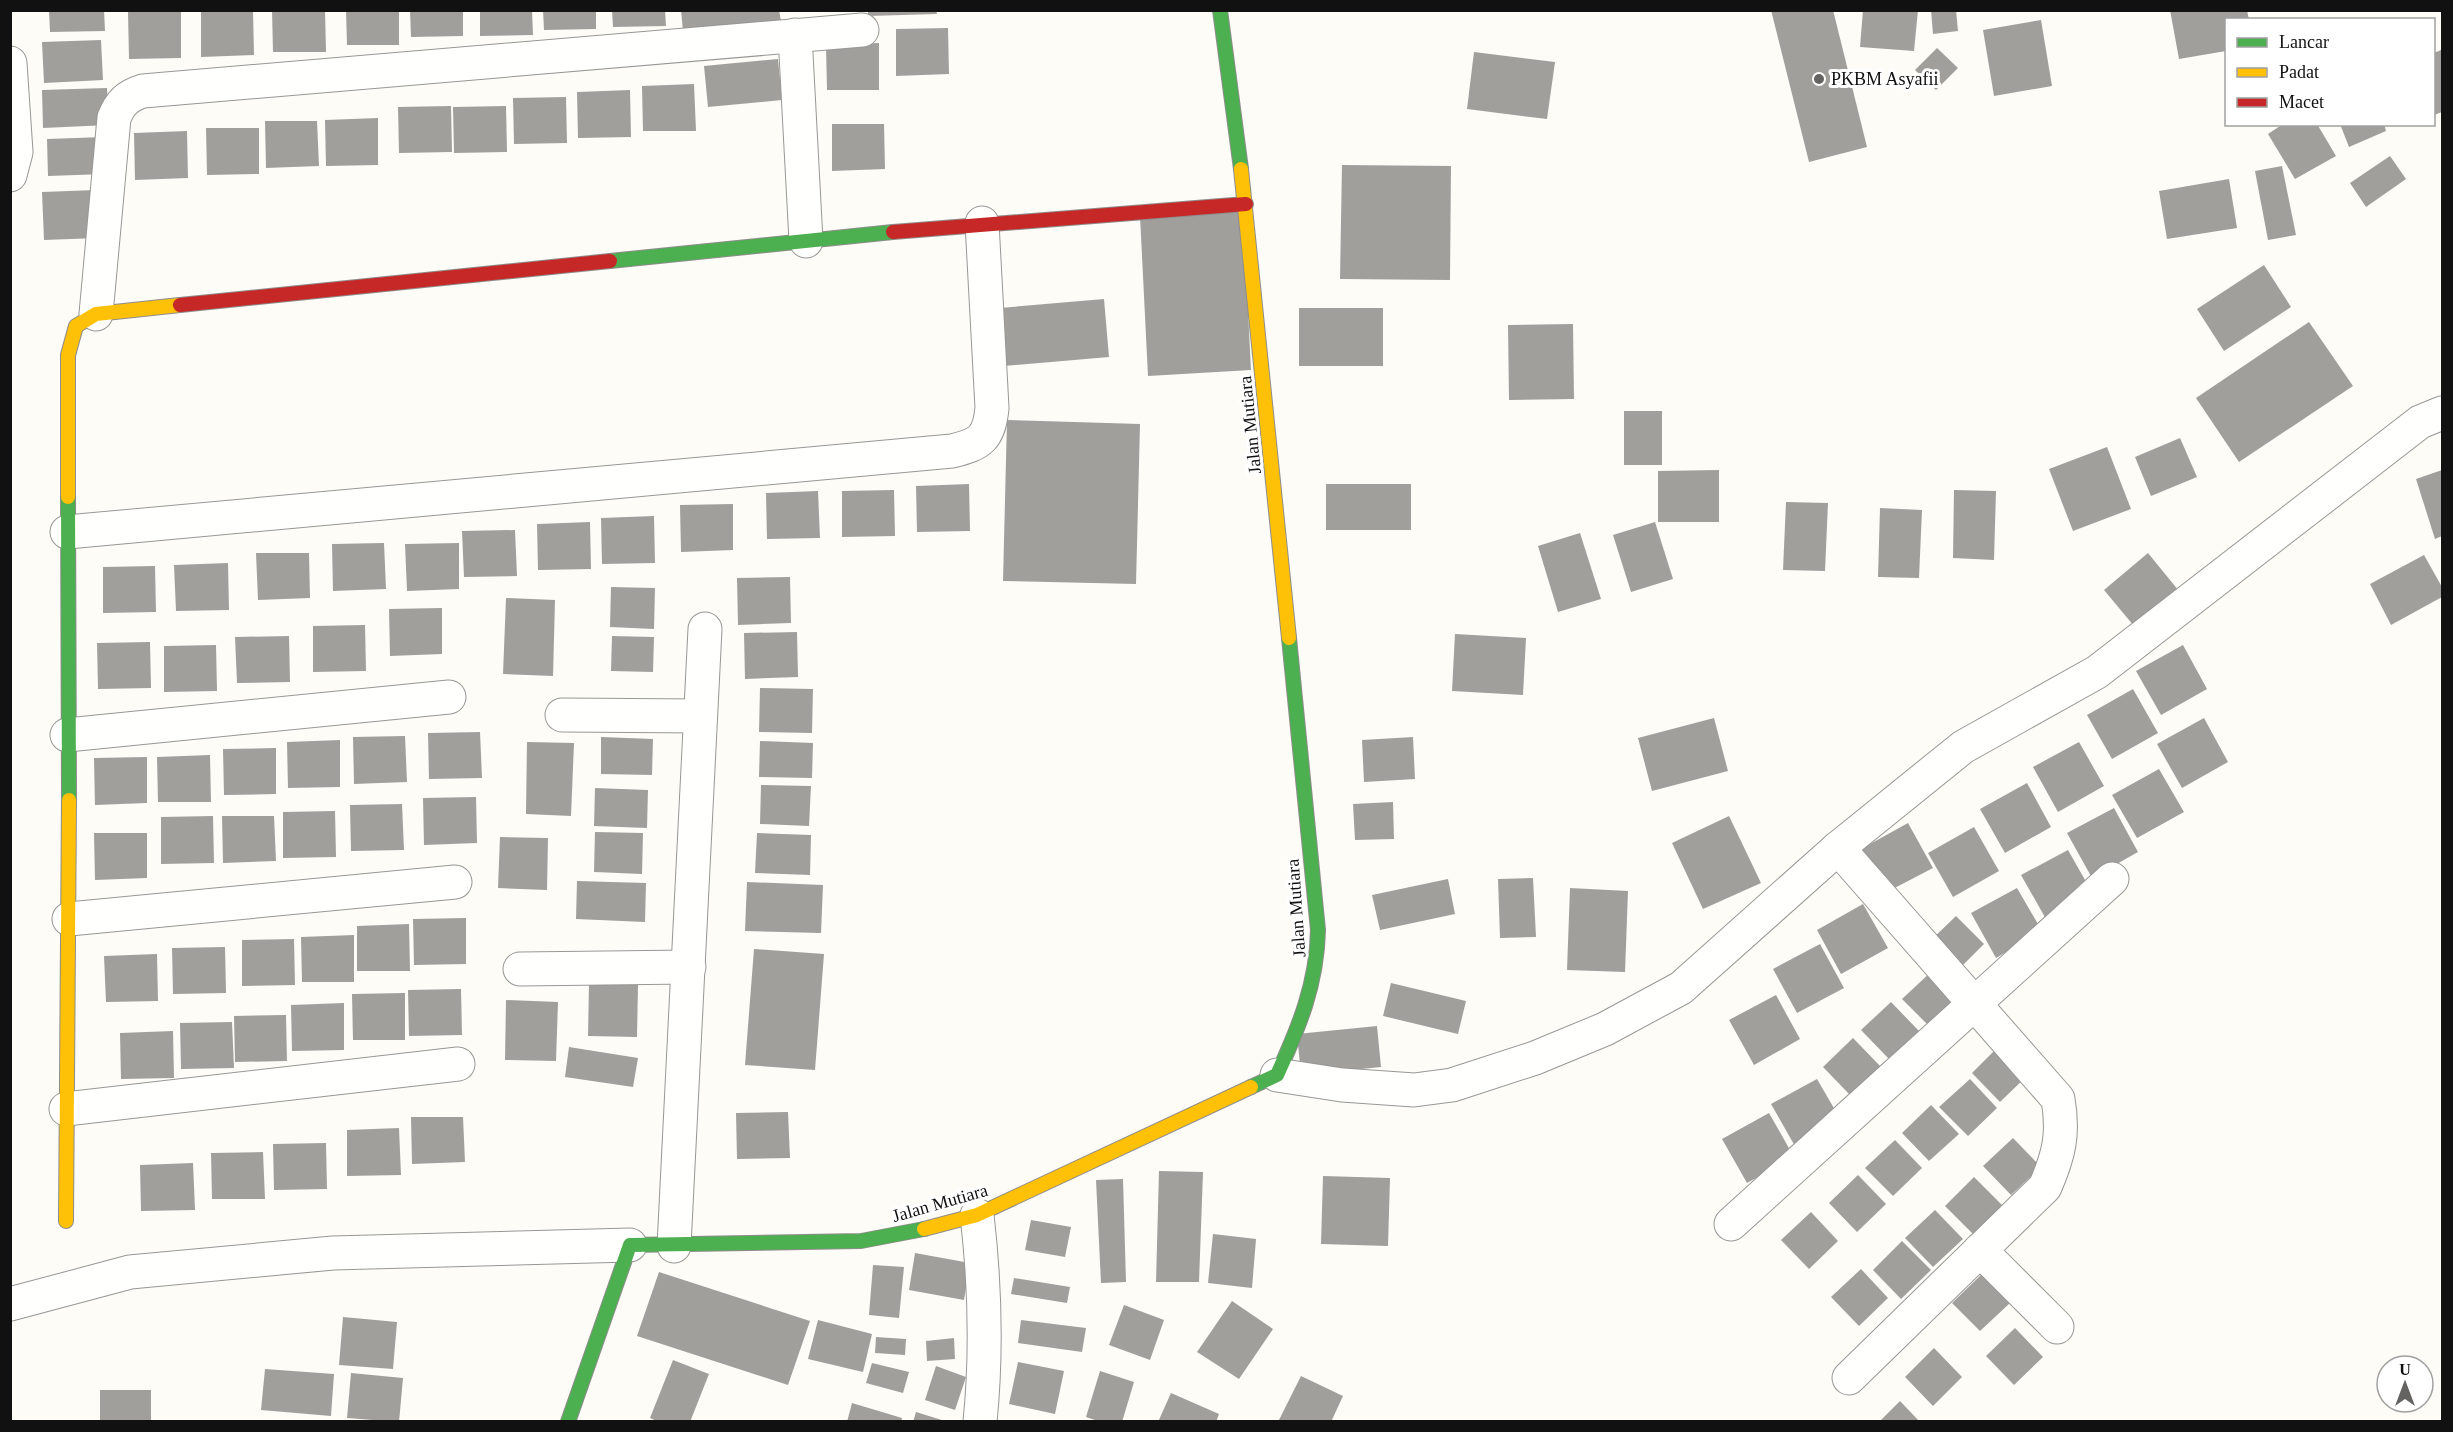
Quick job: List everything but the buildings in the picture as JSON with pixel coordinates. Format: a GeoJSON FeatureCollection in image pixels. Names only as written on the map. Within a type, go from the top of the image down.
{"type":"FeatureCollection","features":[{"type":"Feature","properties":{"kind":"street","name":"Jalan Mutiara"},"geometry":{"type":"LineString","coordinates":[[630,1245],[861,1241],[909,1233],[977,1215],[1277,1075],[1314,987],[1319,959],[1318,930],[1246,204],[1220,10]]}},
{"type":"Feature","properties":{"kind":"street"},"geometry":{"type":"LineString","coordinates":[[96,314],[114,118],[119,106],[129,96],[143,91],[862,30]]}},
{"type":"Feature","properties":{"kind":"street"},"geometry":{"type":"LineString","coordinates":[[795,35],[806,241]]}},
{"type":"Feature","properties":{"kind":"street"},"geometry":{"type":"LineString","coordinates":[[10,63],[16,152],[10,174]]}},
{"type":"Feature","properties":{"kind":"street"},"geometry":{"type":"LineString","coordinates":[[66,1221],[69,919],[68,355],[76,326],[96,314],[982,223],[1246,204]]}},
{"type":"Feature","properties":{"kind":"street"},"geometry":{"type":"LineString","coordinates":[[67,532],[952,451],[972,446],[984,437],[991,425],[992,408],[982,223]]}},
{"type":"Feature","properties":{"kind":"street"},"geometry":{"type":"LineString","coordinates":[[1277,1075],[1342,1085],[1414,1090],[1452,1085],[1535,1058],[1605,1029],[1681,988],[1838,848],[1963,747],[2097,672],[2420,422],[2442,413]]}},
{"type":"Feature","properties":{"kind":"street"},"geometry":{"type":"LineString","coordinates":[[674,1246],[705,629]]}},
{"type":"Feature","properties":{"kind":"street"},"geometry":{"type":"LineString","coordinates":[[67,735],[448,697]]}},
{"type":"Feature","properties":{"kind":"street"},"geometry":{"type":"LineString","coordinates":[[562,715],[699,716]]}},
{"type":"Feature","properties":{"kind":"street"},"geometry":{"type":"LineString","coordinates":[[1838,848],[2058,1100],[2062,1126],[2057,1160],[2045,1187],[1849,1378]]}},
{"type":"Feature","properties":{"kind":"street"},"geometry":{"type":"LineString","coordinates":[[1731,1224],[2112,879]]}},
{"type":"Feature","properties":{"kind":"street"},"geometry":{"type":"LineString","coordinates":[[69,919],[455,882]]}},
{"type":"Feature","properties":{"kind":"street"},"geometry":{"type":"LineString","coordinates":[[520,969],[689,967]]}},
{"type":"Feature","properties":{"kind":"street"},"geometry":{"type":"LineString","coordinates":[[66,1109],[458,1064]]}},
{"type":"Feature","properties":{"kind":"street"},"geometry":{"type":"LineString","coordinates":[[977,1215],[984,1278],[984,1355],[980,1422]]}},
{"type":"Feature","properties":{"kind":"street"},"geometry":{"type":"LineString","coordinates":[[10,1304],[130,1272],[333,1253],[630,1245],[621,1262],[568,1422]]}},
{"type":"Feature","properties":{"kind":"street"},"geometry":{"type":"LineString","coordinates":[[1980,1250],[2057,1328]]}},
{"type":"Feature","properties":{"kind":"traffic: fast"},"geometry":{"type":"LineString","coordinates":[[1220,10],[1241,169]]}},
{"type":"Feature","properties":{"kind":"traffic: fast"},"geometry":{"type":"LineString","coordinates":[[610,261],[893,232]]}},
{"type":"Feature","properties":{"kind":"traffic: fast"},"geometry":{"type":"LineString","coordinates":[[68,497],[69,800]]}},
{"type":"Feature","properties":{"kind":"traffic: fast"},"geometry":{"type":"LineString","coordinates":[[1251,1087],[1277,1075],[1293,1040],[1305,1005],[1317,950],[1318,930],[1289,638]]}},
{"type":"Feature","properties":{"kind":"traffic: fast"},"geometry":{"type":"LineString","coordinates":[[568,1422],[630,1245],[861,1241],[924,1229]]}},
{"type":"Feature","properties":{"kind":"traffic: slow"},"geometry":{"type":"LineString","coordinates":[[1241,169],[1289,638]]}},
{"type":"Feature","properties":{"kind":"traffic: slow"},"geometry":{"type":"LineString","coordinates":[[68,497],[68,355],[76,326],[96,314],[180,305]]}},
{"type":"Feature","properties":{"kind":"traffic: slow"},"geometry":{"type":"LineString","coordinates":[[66,1221],[69,800]]}},
{"type":"Feature","properties":{"kind":"traffic: slow"},"geometry":{"type":"LineString","coordinates":[[924,1229],[977,1215],[1251,1087]]}},
{"type":"Feature","properties":{"kind":"traffic: jam"},"geometry":{"type":"LineString","coordinates":[[893,232],[1246,204]]}},
{"type":"Feature","properties":{"kind":"traffic: jam"},"geometry":{"type":"LineString","coordinates":[[180,305],[610,261]]}},
{"type":"Feature","properties":{"kind":"place","name":"PKBM Asyafii"},"geometry":{"type":"Point","coordinates":[1819,79]}}]}
